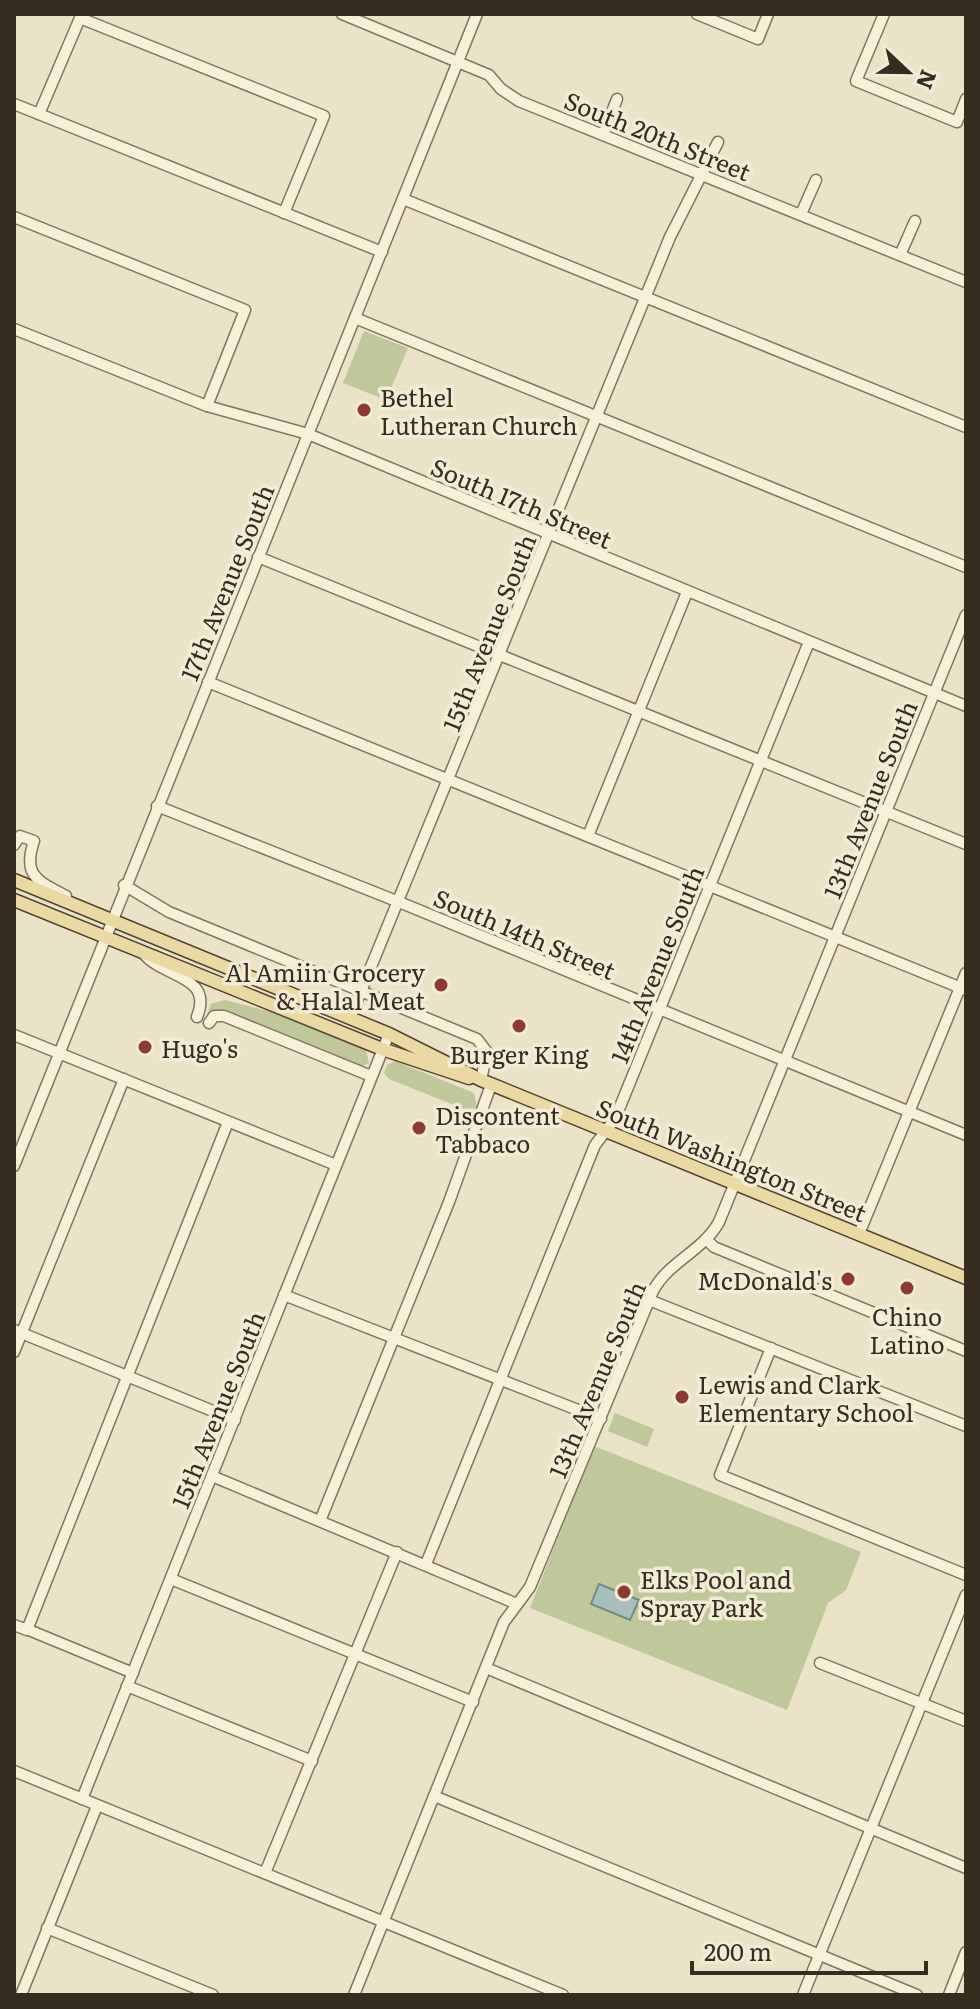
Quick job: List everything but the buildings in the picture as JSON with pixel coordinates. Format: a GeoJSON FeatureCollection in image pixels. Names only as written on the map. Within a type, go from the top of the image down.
{"type":"FeatureCollection","features":[{"type":"Feature","properties":{"kind":"main road","name":"South Washington Street"},"geometry":{"type":"LineString","coordinates":[[14,880],[389,1034],[486,1082],[966,1278]]}},
{"type":"Feature","properties":{"kind":"main road","name":"South Washington Street"},"geometry":{"type":"LineString","coordinates":[[14,900],[426,1066],[486,1082]]}},
{"type":"Feature","properties":{"kind":"street","name":"South 20th Street"},"geometry":{"type":"LineString","coordinates":[[342,14],[489,75],[501,89],[519,101],[966,282]]}},
{"type":"Feature","properties":{"kind":"street","name":"17th Avenue South"},"geometry":{"type":"LineString","coordinates":[[14,1166],[124,885],[477,14]]}},
{"type":"Feature","properties":{"kind":"street"},"geometry":{"type":"LineString","coordinates":[[697,14],[758,39],[768,14]]}},
{"type":"Feature","properties":{"kind":"street"},"geometry":{"type":"LineString","coordinates":[[884,14],[856,81],[957,122],[966,99]]}},
{"type":"Feature","properties":{"kind":"street"},"geometry":{"type":"LineString","coordinates":[[39,114],[80,18],[324,116],[284,213]]}},
{"type":"Feature","properties":{"kind":"street"},"geometry":{"type":"LineString","coordinates":[[603,135],[617,99]]}},
{"type":"Feature","properties":{"kind":"street"},"geometry":{"type":"LineString","coordinates":[[14,104],[382,252]]}},
{"type":"Feature","properties":{"kind":"street","name":"15th Avenue South"},"geometry":{"type":"LineString","coordinates":[[350,1018],[646,297],[718,142]]}},
{"type":"Feature","properties":{"kind":"street"},"geometry":{"type":"LineString","coordinates":[[801,214],[816,180]]}},
{"type":"Feature","properties":{"kind":"street"},"geometry":{"type":"LineString","coordinates":[[403,199],[966,427]]}},
{"type":"Feature","properties":{"kind":"street"},"geometry":{"type":"LineString","coordinates":[[14,217],[245,310],[207,406]]}},
{"type":"Feature","properties":{"kind":"street"},"geometry":{"type":"LineString","coordinates":[[900,255],[915,221]]}},
{"type":"Feature","properties":{"kind":"street"},"geometry":{"type":"LineString","coordinates":[[355,318],[966,567]]}},
{"type":"Feature","properties":{"kind":"street","name":"South 17th Street"},"geometry":{"type":"LineString","coordinates":[[14,329],[207,406],[308,434],[548,536],[966,706]]}},
{"type":"Feature","properties":{"kind":"street"},"geometry":{"type":"LineString","coordinates":[[258,557],[966,844]]}},
{"type":"Feature","properties":{"kind":"street"},"geometry":{"type":"LineString","coordinates":[[588,836],[687,592]]}},
{"type":"Feature","properties":{"kind":"street","name":"13th Avenue South"},"geometry":{"type":"LineString","coordinates":[[354,1995],[509,1613],[530,1587],[649,1300],[662,1276],[706,1239],[719,1222],[966,615]]}},
{"type":"Feature","properties":{"kind":"street","name":"14th Avenue South"},"geometry":{"type":"LineString","coordinates":[[426,1564],[595,1145],[607,1131],[660,1010],[809,642]]}},
{"type":"Feature","properties":{"kind":"street"},"geometry":{"type":"LineString","coordinates":[[208,682],[963,989]]}},
{"type":"Feature","properties":{"kind":"street","name":"South 14th Street"},"geometry":{"type":"LineString","coordinates":[[157,806],[966,1135]]}},
{"type":"Feature","properties":{"kind":"street"},"geometry":{"type":"LineString","coordinates":[[14,845],[20,836],[34,841],[28,863],[33,875],[81,907]]}},
{"type":"Feature","properties":{"kind":"street"},"geometry":{"type":"LineString","coordinates":[[124,885],[169,912],[483,1043],[487,1060],[486,1082],[394,1339],[320,1521]]}},
{"type":"Feature","properties":{"kind":"street"},"geometry":{"type":"LineString","coordinates":[[144,954],[154,964],[195,985],[201,997],[197,1017]]}},
{"type":"Feature","properties":{"kind":"street"},"geometry":{"type":"LineString","coordinates":[[859,1234],[963,989],[966,973]]}},
{"type":"Feature","properties":{"kind":"street"},"geometry":{"type":"LineString","coordinates":[[209,1023],[214,1016],[224,1016],[371,1076]]}},
{"type":"Feature","properties":{"kind":"street","name":"15th Avenue South"},"geometry":{"type":"LineString","coordinates":[[82,1799],[389,1034]]}},
{"type":"Feature","properties":{"kind":"street"},"geometry":{"type":"LineString","coordinates":[[14,1035],[336,1165]]}},
{"type":"Feature","properties":{"kind":"street"},"geometry":{"type":"LineString","coordinates":[[14,1352],[18,1332],[124,1079]]}},
{"type":"Feature","properties":{"kind":"street"},"geometry":{"type":"LineString","coordinates":[[27,1630],[228,1122]]}},
{"type":"Feature","properties":{"kind":"street"},"geometry":{"type":"LineString","coordinates":[[706,1239],[714,1247],[966,1351]]}},
{"type":"Feature","properties":{"kind":"street"},"geometry":{"type":"LineString","coordinates":[[284,1295],[601,1419]]}},
{"type":"Feature","properties":{"kind":"street"},"geometry":{"type":"LineString","coordinates":[[649,1300],[966,1426]]}},
{"type":"Feature","properties":{"kind":"street"},"geometry":{"type":"LineString","coordinates":[[18,1332],[235,1420]]}},
{"type":"Feature","properties":{"kind":"street"},"geometry":{"type":"LineString","coordinates":[[771,1348],[720,1475],[966,1575]]}},
{"type":"Feature","properties":{"kind":"street"},"geometry":{"type":"LineString","coordinates":[[212,1476],[517,1604]]}},
{"type":"Feature","properties":{"kind":"street"},"geometry":{"type":"LineString","coordinates":[[265,1873],[397,1552]]}},
{"type":"Feature","properties":{"kind":"street"},"geometry":{"type":"LineString","coordinates":[[171,1579],[473,1702]]}},
{"type":"Feature","properties":{"kind":"street"},"geometry":{"type":"LineString","coordinates":[[803,1995],[966,1595]]}},
{"type":"Feature","properties":{"kind":"street"},"geometry":{"type":"LineString","coordinates":[[14,1624],[133,1673]]}},
{"type":"Feature","properties":{"kind":"street"},"geometry":{"type":"LineString","coordinates":[[820,1663],[966,1721]]}},
{"type":"Feature","properties":{"kind":"street"},"geometry":{"type":"LineString","coordinates":[[486,1668],[966,1868]]}},
{"type":"Feature","properties":{"kind":"street"},"geometry":{"type":"LineString","coordinates":[[127,1686],[312,1761]]}},
{"type":"Feature","properties":{"kind":"street"},"geometry":{"type":"LineString","coordinates":[[14,1771],[563,1995]]}},
{"type":"Feature","properties":{"kind":"street"},"geometry":{"type":"LineString","coordinates":[[434,1796],[917,1995]]}},
{"type":"Feature","properties":{"kind":"street"},"geometry":{"type":"LineString","coordinates":[[21,1995],[97,1806]]}},
{"type":"Feature","properties":{"kind":"street"},"geometry":{"type":"LineString","coordinates":[[47,1928],[213,1995]]}},
{"type":"Feature","properties":{"kind":"street"},"geometry":{"type":"LineString","coordinates":[[949,1995],[966,1952]]}},
{"type":"Feature","properties":{"kind":"green space"},"geometry":{"type":"Polygon","coordinates":[[[364,331],[408,348],[386,400],[343,383],[364,331]]]}},
{"type":"Feature","properties":{"kind":"green space"},"geometry":{"type":"Polygon","coordinates":[[[225,1000],[280,1014],[366,1050],[369,1063],[360,1067],[220,1010],[207,1015],[211,1004],[225,1000]]]}},
{"type":"Feature","properties":{"kind":"green space"},"geometry":{"type":"Polygon","coordinates":[[[395,1061],[474,1093],[477,1107],[469,1111],[389,1079],[384,1073],[387,1065],[395,1061]]]}},
{"type":"Feature","properties":{"kind":"green space"},"geometry":{"type":"Polygon","coordinates":[[[615,1413],[654,1429],[647,1447],[608,1431],[615,1413]]]}},
{"type":"Feature","properties":{"kind":"green space"},"geometry":{"type":"Polygon","coordinates":[[[594,1446],[861,1552],[846,1590],[828,1603],[787,1710],[530,1608],[594,1446]]]}},
{"type":"Feature","properties":{"kind":"water"},"geometry":{"type":"Polygon","coordinates":[[[599,1584],[639,1600],[630,1620],[591,1604],[599,1584]]]}},
{"type":"Feature","properties":{"kind":"place","name":"Bethel Lutheran Church"},"geometry":{"type":"Point","coordinates":[364,410]}},
{"type":"Feature","properties":{"kind":"place","name":"Al Amiin Grocery & Halal Meat"},"geometry":{"type":"Point","coordinates":[441,985]}},
{"type":"Feature","properties":{"kind":"place","name":"Burger King"},"geometry":{"type":"Point","coordinates":[519,1026]}},
{"type":"Feature","properties":{"kind":"place","name":"Hugo's"},"geometry":{"type":"Point","coordinates":[145,1047]}},
{"type":"Feature","properties":{"kind":"place","name":"Discontent Tabbaco"},"geometry":{"type":"Point","coordinates":[419,1128]}},
{"type":"Feature","properties":{"kind":"place","name":"McDonald's"},"geometry":{"type":"Point","coordinates":[848,1279]}},
{"type":"Feature","properties":{"kind":"place","name":"Chino Latino"},"geometry":{"type":"Point","coordinates":[907,1288]}},
{"type":"Feature","properties":{"kind":"place","name":"Lewis and Clark Elementary School"},"geometry":{"type":"Point","coordinates":[682,1397]}},
{"type":"Feature","properties":{"kind":"place","name":"Elks Pool and Spray Park"},"geometry":{"type":"Point","coordinates":[624,1592]}}]}
